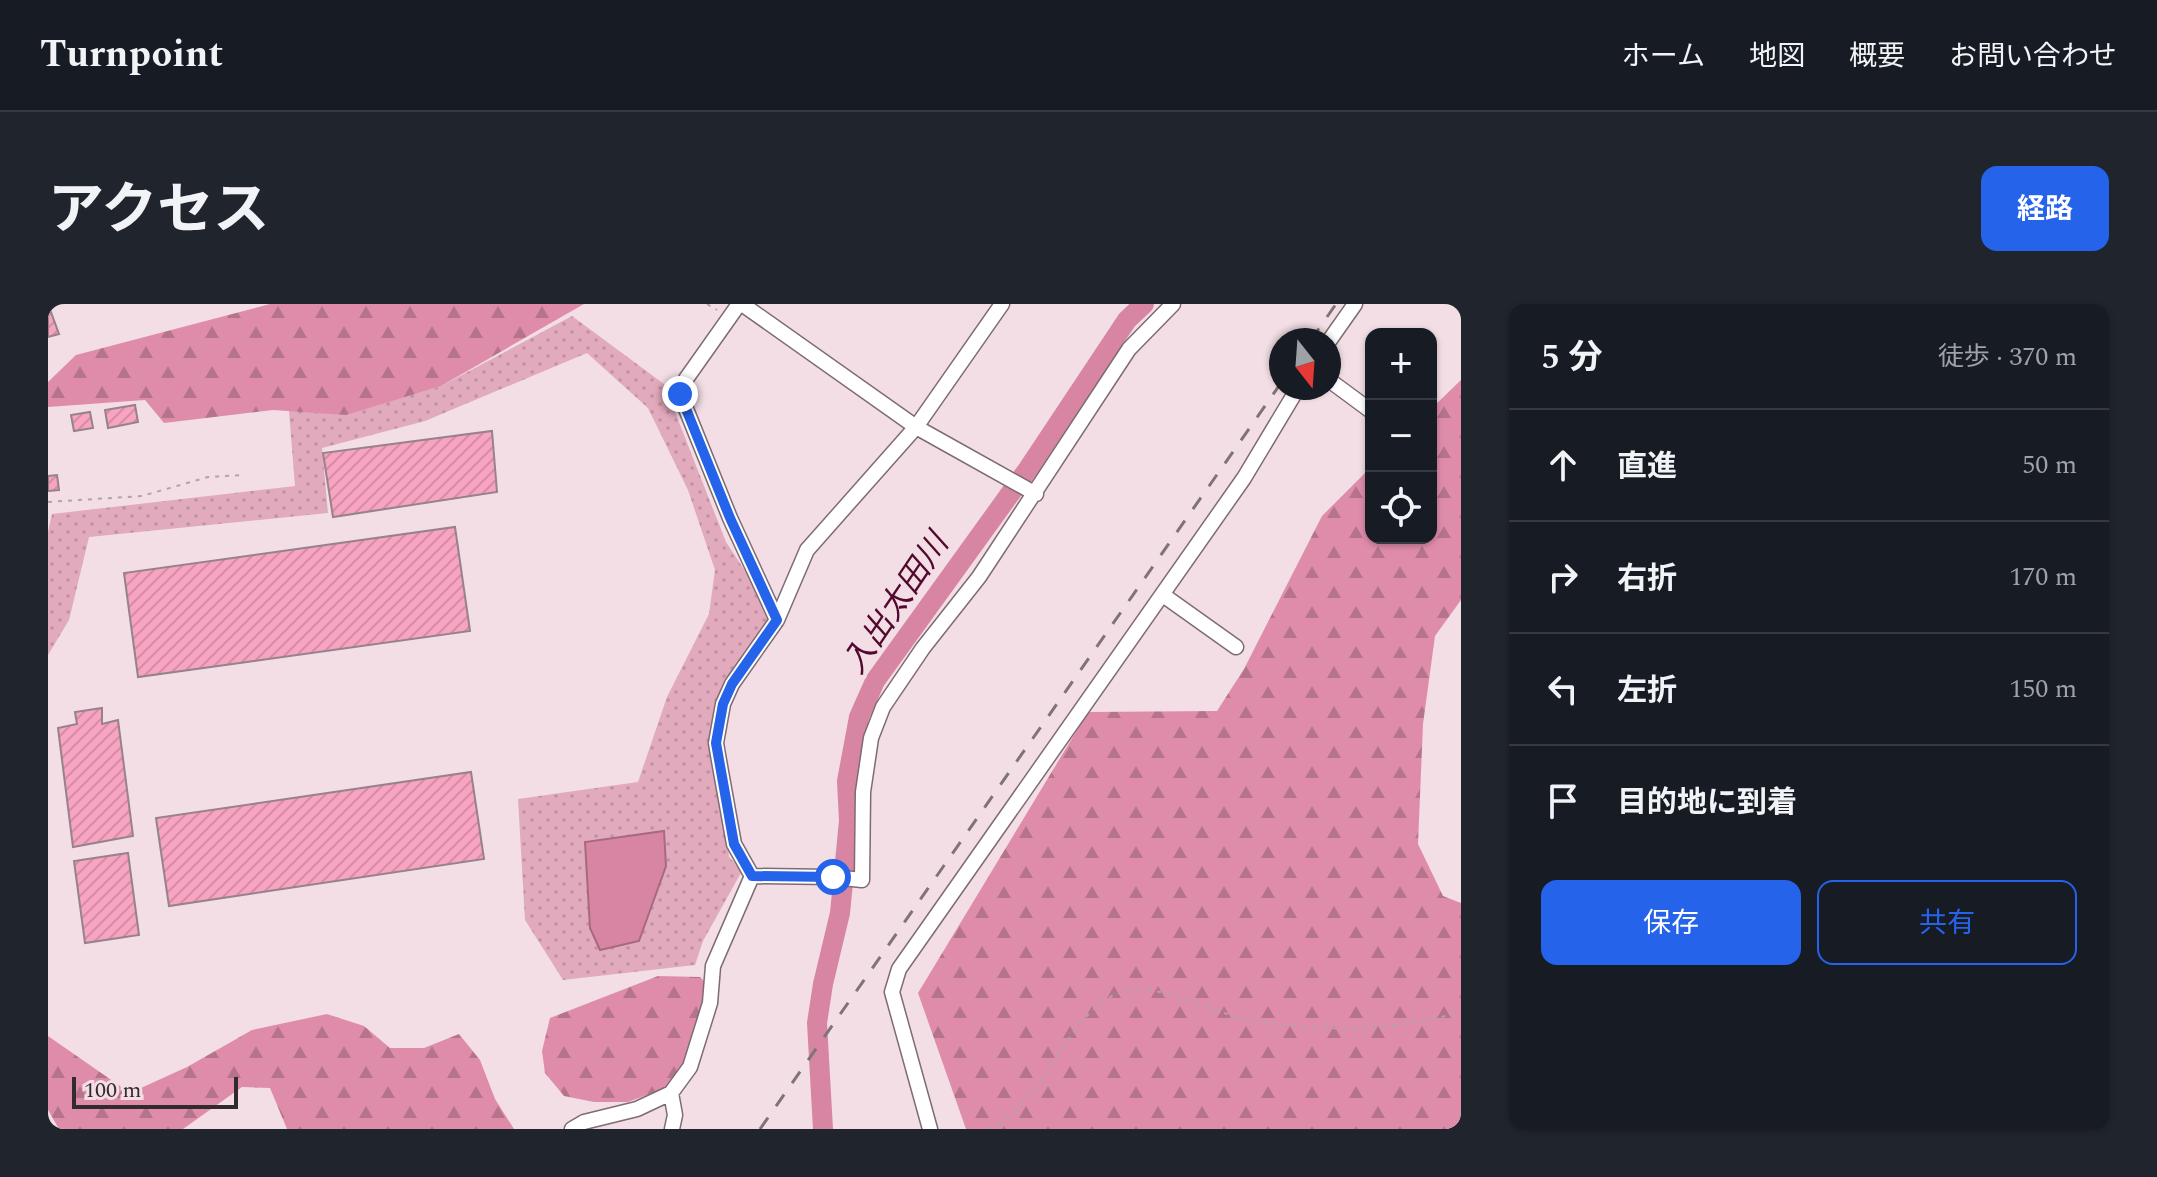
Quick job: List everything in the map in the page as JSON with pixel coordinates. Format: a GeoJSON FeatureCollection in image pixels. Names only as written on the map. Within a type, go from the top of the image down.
{"type":"FeatureCollection","features":[{"type":"Feature","properties":{"kind":"street"},"geometry":{"type":"LineString","coordinates":[[777,620],[730,518],[680,394],[686,379],[741,304],[916,427],[1036,494]]}},
{"type":"Feature","properties":{"kind":"street"},"geometry":{"type":"LineString","coordinates":[[752,876],[734,844],[716,743],[723,704],[732,684],[777,620],[807,550],[916,427],[1002,304]]}},
{"type":"Feature","properties":{"kind":"street"},"geometry":{"type":"LineString","coordinates":[[752,876],[862,880],[863,792],[871,738],[883,707],[923,648],[979,577],[1129,349],[1173,304]]}},
{"type":"Feature","properties":{"kind":"street"},"geometry":{"type":"LineString","coordinates":[[1338,328],[1355,304]]}},
{"type":"Feature","properties":{"kind":"street"},"geometry":{"type":"LineString","coordinates":[[1341,389],[1365,407]]}},
{"type":"Feature","properties":{"kind":"street"},"geometry":{"type":"LineString","coordinates":[[930,1129],[892,992],[899,969],[1244,478],[1291,400]]}},
{"type":"Feature","properties":{"kind":"street"},"geometry":{"type":"LineString","coordinates":[[1163,595],[1236,647]]}},
{"type":"Feature","properties":{"kind":"street"},"geometry":{"type":"LineString","coordinates":[[572,1129],[584,1122],[637,1109],[671,1093],[690,1067],[710,1003],[713,966],[752,876]]}},
{"type":"Feature","properties":{"kind":"street"},"geometry":{"type":"LineString","coordinates":[[671,1093],[675,1115],[672,1129]]}},
{"type":"Feature","properties":{"kind":"path"},"geometry":{"type":"LineString","coordinates":[[48,502],[142,496],[208,477],[245,475]]}},
{"type":"Feature","properties":{"kind":"path"},"geometry":{"type":"LineString","coordinates":[[989,1129],[997,1126],[1024,1101],[1092,1011],[1109,997],[1125,990],[1156,992],[1243,1019],[1303,1026],[1388,1028],[1461,1012]]}},
{"type":"Feature","properties":{"kind":"shaded area"},"geometry":{"type":"Polygon","coordinates":[[[572,316],[664,384],[726,542],[772,612],[723,704],[718,755],[729,857],[742,871],[703,941],[695,965],[563,980],[525,920],[518,799],[638,782],[667,697],[709,614],[715,570],[688,490],[648,408],[587,353],[425,421],[322,448],[328,513],[89,537],[69,620],[48,655],[48,532],[52,514],[295,486],[289,411],[360,410],[441,386],[572,316]]]}},
{"type":"Feature","properties":{"kind":"shaded area"},"geometry":{"type":"Polygon","coordinates":[[[664,831],[666,866],[639,941],[600,950],[590,928],[585,842],[664,831]]]}},
{"type":"Feature","properties":{"kind":"green space"},"geometry":{"type":"Polygon","coordinates":[[[270,304],[584,304],[441,386],[346,415],[273,410],[164,423],[145,400],[48,407],[48,382],[76,355],[270,304]]]}},
{"type":"Feature","properties":{"kind":"green space"},"geometry":{"type":"Polygon","coordinates":[[[1461,380],[1461,600],[1435,636],[1423,724],[1418,844],[1443,896],[1461,903],[1461,1129],[966,1129],[918,993],[1088,712],[1217,711],[1244,669],[1322,516],[1365,473],[1365,544],[1437,544],[1437,403],[1461,380]]]}},
{"type":"Feature","properties":{"kind":"green space"},"geometry":{"type":"Polygon","coordinates":[[[658,976],[700,977],[711,988],[704,1037],[676,1084],[628,1102],[594,1102],[564,1096],[545,1073],[542,1051],[550,1018],[658,976]]]}},
{"type":"Feature","properties":{"kind":"green space"},"geometry":{"type":"Polygon","coordinates":[[[327,1014],[364,1026],[390,1048],[424,1048],[459,1034],[480,1060],[495,1099],[514,1129],[287,1129],[270,1088],[242,1087],[183,1129],[59,1129],[48,1110],[48,1036],[130,1093],[187,1067],[252,1030],[327,1014]]]}},
{"type":"Feature","properties":{"kind":"building"},"geometry":{"type":"Polygon","coordinates":[[[48,304],[59,334],[48,337],[48,304]]]}},
{"type":"Feature","properties":{"kind":"building"},"geometry":{"type":"Polygon","coordinates":[[[135,405],[138,422],[108,428],[105,410],[135,405]]]}},
{"type":"Feature","properties":{"kind":"building"},"geometry":{"type":"Polygon","coordinates":[[[90,412],[93,428],[74,431],[71,415],[90,412]]]}},
{"type":"Feature","properties":{"kind":"building"},"geometry":{"type":"Polygon","coordinates":[[[492,431],[497,492],[333,517],[323,453],[492,431]]]}},
{"type":"Feature","properties":{"kind":"building"},"geometry":{"type":"Polygon","coordinates":[[[57,475],[59,490],[48,491],[48,476],[57,475]]]}},
{"type":"Feature","properties":{"kind":"building"},"geometry":{"type":"Polygon","coordinates":[[[455,527],[470,631],[138,677],[124,573],[455,527]]]}},
{"type":"Feature","properties":{"kind":"building"},"geometry":{"type":"Polygon","coordinates":[[[102,708],[102,724],[118,720],[133,836],[73,847],[58,728],[77,724],[75,712],[102,708]]]}},
{"type":"Feature","properties":{"kind":"building"},"geometry":{"type":"Polygon","coordinates":[[[471,772],[484,859],[169,906],[156,818],[471,772]]]}},
{"type":"Feature","properties":{"kind":"building"},"geometry":{"type":"Polygon","coordinates":[[[128,853],[139,935],[85,943],[74,861],[128,853]]]}},
{"type":"Feature","properties":{"kind":"waterway","name":"入出太田川"},"geometry":{"type":"LineString","coordinates":[[823,1129],[817,1023],[840,913],[849,821],[847,781],[859,717],[875,681],[1028,469],[1127,320],[1144,304]]}},
{"type":"Feature","properties":{"kind":"railway"},"geometry":{"type":"LineString","coordinates":[[1319,328],[1336,304]]}},
{"type":"Feature","properties":{"kind":"railway"},"geometry":{"type":"LineString","coordinates":[[760,1129],[1269,400]]}},
{"type":"Feature","properties":{"kind":"route"},"geometry":{"type":"LineString","coordinates":[[680,394],[730,518],[777,620],[732,684],[723,704],[716,743],[734,844],[752,876],[833,877]]}}]}
